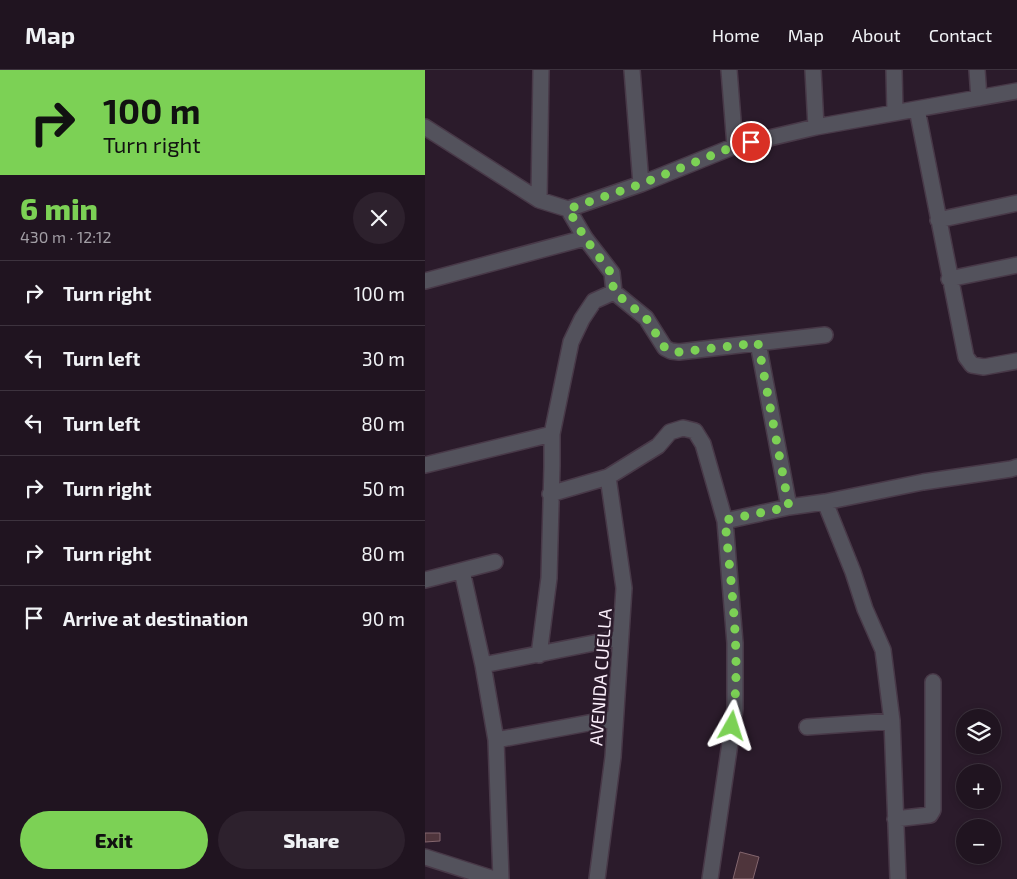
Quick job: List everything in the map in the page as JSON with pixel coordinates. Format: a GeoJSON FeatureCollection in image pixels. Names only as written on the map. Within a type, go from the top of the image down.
{"type":"FeatureCollection","features":[{"type":"Feature","properties":{"kind":"street"},"geometry":{"type":"LineString","coordinates":[[539,200],[541,70]]}},
{"type":"Feature","properties":{"kind":"street"},"geometry":{"type":"LineString","coordinates":[[632,70],[641,184]]}},
{"type":"Feature","properties":{"kind":"street"},"geometry":{"type":"LineString","coordinates":[[729,70],[735,146]]}},
{"type":"Feature","properties":{"kind":"street"},"geometry":{"type":"LineString","coordinates":[[813,70],[816,127]]}},
{"type":"Feature","properties":{"kind":"street"},"geometry":{"type":"LineString","coordinates":[[894,70],[895,113]]}},
{"type":"Feature","properties":{"kind":"street"},"geometry":{"type":"LineString","coordinates":[[977,70],[979,98]]}},
{"type":"Feature","properties":{"kind":"street"},"geometry":{"type":"LineString","coordinates":[[425,127],[539,200],[568,209],[641,184],[735,146],[816,127],[1017,92]]}},
{"type":"Feature","properties":{"kind":"street"},"geometry":{"type":"LineString","coordinates":[[917,109],[949,279],[966,357],[972,365],[983,367],[1017,362]]}},
{"type":"Feature","properties":{"kind":"street"},"geometry":{"type":"LineString","coordinates":[[938,220],[1017,203]]}},
{"type":"Feature","properties":{"kind":"street"},"geometry":{"type":"LineString","coordinates":[[568,209],[585,238],[611,273],[614,292],[646,318],[665,348],[671,351],[825,335]]}},
{"type":"Feature","properties":{"kind":"street"},"geometry":{"type":"LineString","coordinates":[[425,281],[585,238]]}},
{"type":"Feature","properties":{"kind":"street"},"geometry":{"type":"LineString","coordinates":[[949,279],[1017,265]]}},
{"type":"Feature","properties":{"kind":"street"},"geometry":{"type":"LineString","coordinates":[[539,655],[549,578],[552,434],[571,342],[582,319],[594,301],[614,292]]}},
{"type":"Feature","properties":{"kind":"street"},"geometry":{"type":"LineString","coordinates":[[758,343],[789,507]]}},
{"type":"Feature","properties":{"kind":"street"},"geometry":{"type":"LineString","coordinates":[[550,494],[608,477],[658,446],[670,432],[683,428],[695,431],[703,444],[725,520],[735,643],[735,709],[710,879]]}},
{"type":"Feature","properties":{"kind":"street"},"geometry":{"type":"LineString","coordinates":[[425,465],[552,434]]}},
{"type":"Feature","properties":{"kind":"street"},"geometry":{"type":"LineString","coordinates":[[725,520],[923,482],[1017,467]]}},
{"type":"Feature","properties":{"kind":"street","name":"AVENIDA CUELLA"},"geometry":{"type":"LineString","coordinates":[[597,879],[613,757],[619,638],[624,606],[624,588],[608,477]]}},
{"type":"Feature","properties":{"kind":"street"},"geometry":{"type":"LineString","coordinates":[[825,502],[853,572],[865,609],[883,650],[892,721],[898,879]]}},
{"type":"Feature","properties":{"kind":"street"},"geometry":{"type":"LineString","coordinates":[[425,580],[495,562]]}},
{"type":"Feature","properties":{"kind":"street"},"geometry":{"type":"LineString","coordinates":[[461,571],[483,665],[496,740],[501,879]]}},
{"type":"Feature","properties":{"kind":"street"},"geometry":{"type":"LineString","coordinates":[[483,665],[619,638]]}},
{"type":"Feature","properties":{"kind":"street"},"geometry":{"type":"LineString","coordinates":[[895,819],[930,815],[933,810],[933,682]]}},
{"type":"Feature","properties":{"kind":"street"},"geometry":{"type":"LineString","coordinates":[[496,740],[615,718]]}},
{"type":"Feature","properties":{"kind":"street"},"geometry":{"type":"LineString","coordinates":[[807,727],[892,721]]}},
{"type":"Feature","properties":{"kind":"street"},"geometry":{"type":"LineString","coordinates":[[425,857],[494,879]]}},
{"type":"Feature","properties":{"kind":"building"},"geometry":{"type":"Polygon","coordinates":[[[425,833],[440,833],[440,841],[425,842],[425,833]]]}},
{"type":"Feature","properties":{"kind":"building"},"geometry":{"type":"Polygon","coordinates":[[[740,852],[759,857],[753,879],[733,879],[740,852]]]}},
{"type":"Feature","properties":{"kind":"route"},"geometry":{"type":"LineString","coordinates":[[732,726],[735,709],[735,643],[725,520],[789,507],[758,343],[679,352],[665,348],[646,318],[614,292],[611,273],[576,225],[568,209],[641,184],[735,146],[751,142]]}}]}
